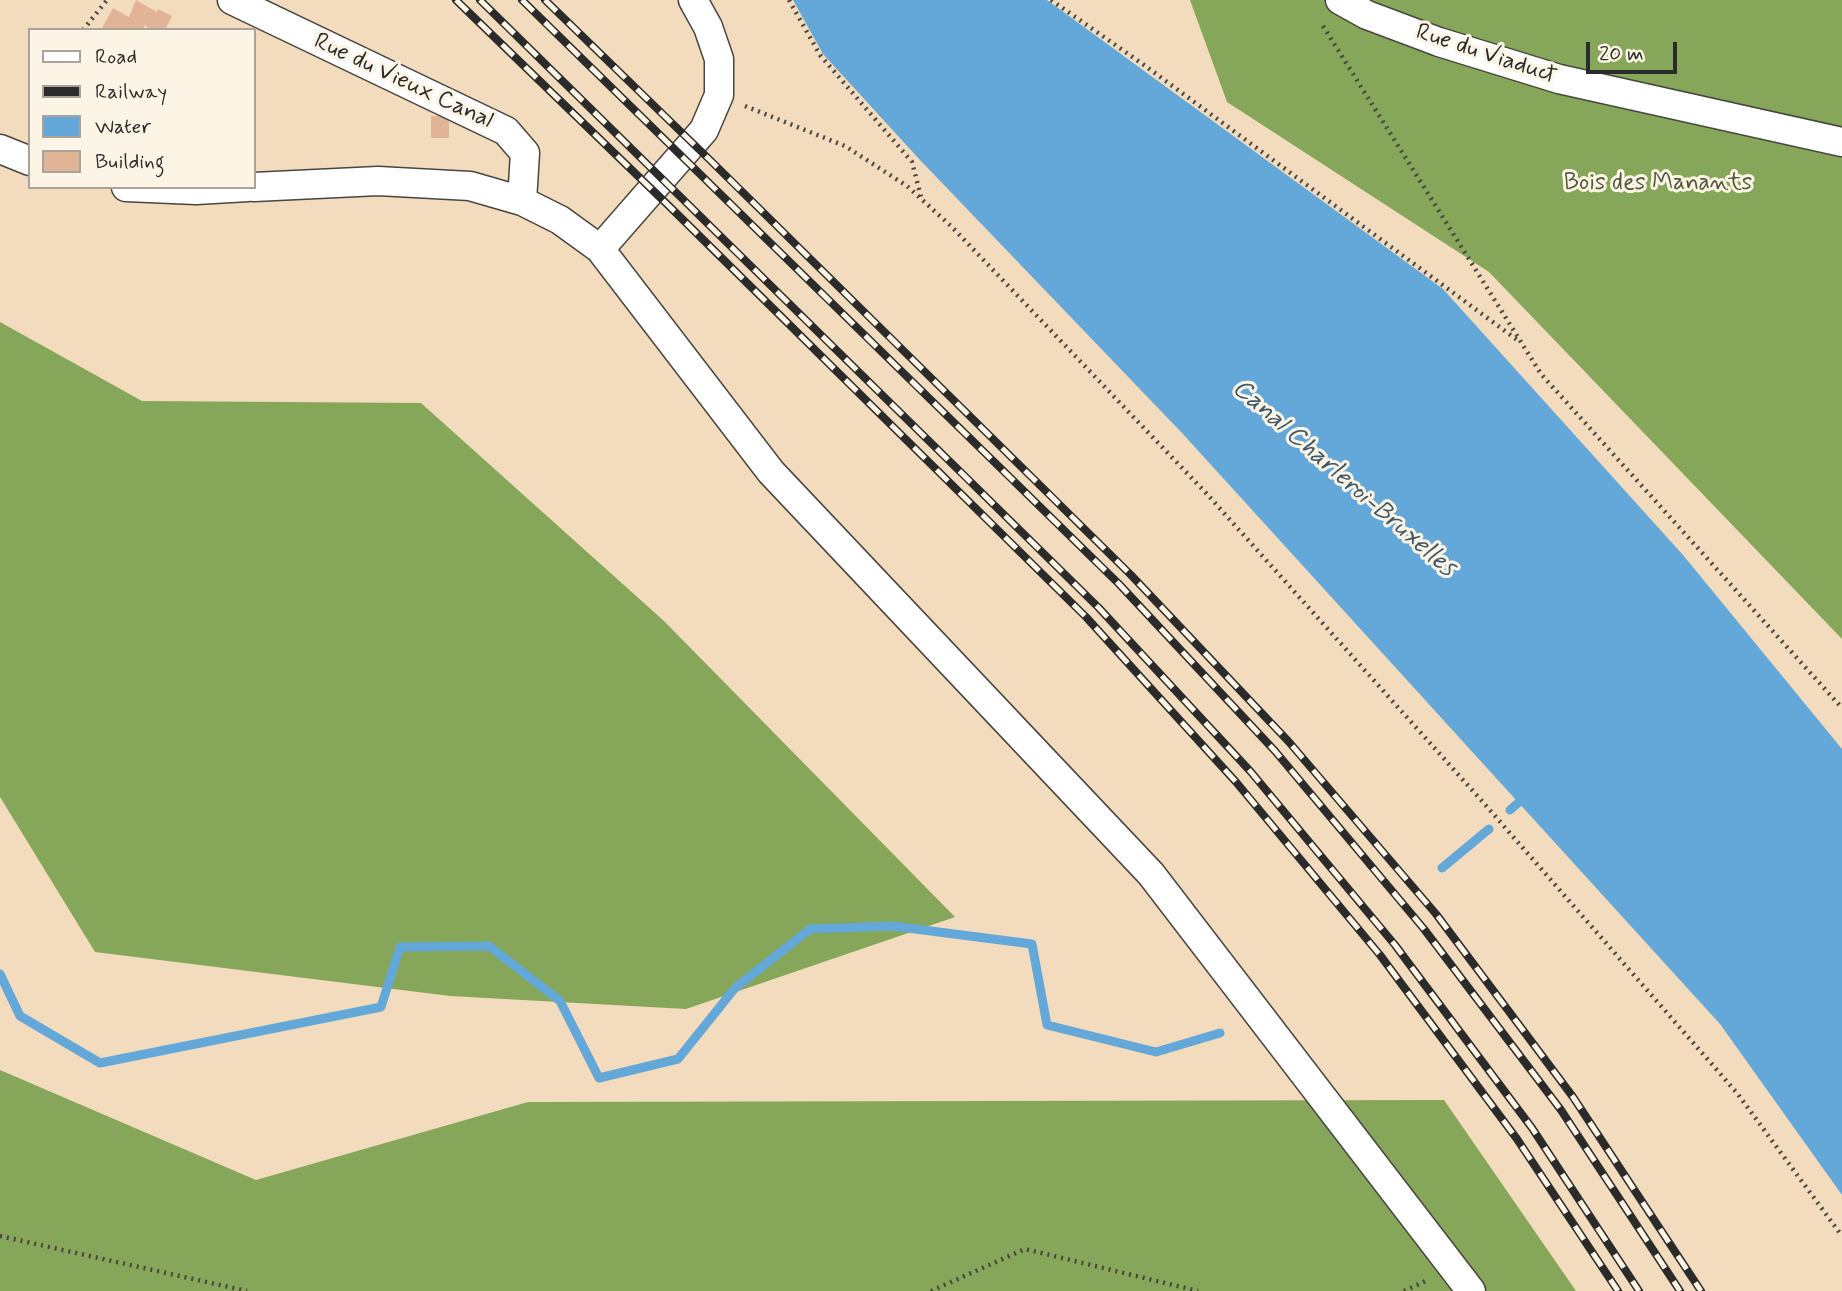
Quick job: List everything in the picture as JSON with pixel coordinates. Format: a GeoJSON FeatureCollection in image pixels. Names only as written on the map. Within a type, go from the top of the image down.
{"type":"FeatureCollection","features":[{"type":"Feature","properties":{"kind":"street","name":"Rue du Vieux Canal"},"geometry":{"type":"LineString","coordinates":[[232,0],[506,131],[525,153],[522,201]]}},
{"type":"Feature","properties":{"kind":"street"},"geometry":{"type":"LineString","coordinates":[[600,249],[704,130],[719,95],[719,59],[708,27],[693,0]]}},
{"type":"Feature","properties":{"kind":"street","name":"Rue du Viaduct"},"geometry":{"type":"LineString","coordinates":[[1340,0],[1367,15],[1439,42],[1559,79],[1842,142]]}},
{"type":"Feature","properties":{"kind":"street"},"geometry":{"type":"LineString","coordinates":[[0,149],[28,159]]}},
{"type":"Feature","properties":{"kind":"street"},"geometry":{"type":"LineString","coordinates":[[256,187],[378,181],[470,186],[522,201],[560,220],[600,249],[771,472],[1151,874],[1471,1291]]}},
{"type":"Feature","properties":{"kind":"street"},"geometry":{"type":"LineString","coordinates":[[173,189],[213,189]]}},
{"type":"Feature","properties":{"kind":"path"},"geometry":{"type":"LineString","coordinates":[[85,28],[107,0]]}},
{"type":"Feature","properties":{"kind":"path"},"geometry":{"type":"LineString","coordinates":[[789,0],[820,55],[912,162],[922,200]]}},
{"type":"Feature","properties":{"kind":"path"},"geometry":{"type":"LineString","coordinates":[[1051,0],[1144,65],[1524,345]]}},
{"type":"Feature","properties":{"kind":"path"},"geometry":{"type":"LineString","coordinates":[[1322,23],[1541,374],[1842,708]]}},
{"type":"Feature","properties":{"kind":"path"},"geometry":{"type":"LineString","coordinates":[[719,95],[845,146],[906,186],[952,227],[1206,493],[1472,790],[1737,1093],[1842,1236]]}},
{"type":"Feature","properties":{"kind":"path"},"geometry":{"type":"LineString","coordinates":[[0,1236],[247,1291]]}},
{"type":"Feature","properties":{"kind":"path"},"geometry":{"type":"LineString","coordinates":[[931,1291],[1026,1249],[1198,1291]]}},
{"type":"Feature","properties":{"kind":"green space","name":"Bois des Manants"},"geometry":{"type":"Polygon","coordinates":[[[1190,0],[1842,0],[1842,639],[1489,272],[1227,102],[1190,0]]]}},
{"type":"Feature","properties":{"kind":"green space"},"geometry":{"type":"Polygon","coordinates":[[[0,322],[142,401],[421,403],[664,621],[955,917],[686,1009],[450,996],[95,952],[0,797],[0,322]]]}},
{"type":"Feature","properties":{"kind":"green space"},"geometry":{"type":"Polygon","coordinates":[[[0,1070],[256,1180],[528,1102],[1444,1100],[1576,1291],[0,1291],[0,1070]]]}},
{"type":"Feature","properties":{"kind":"water","name":"Canal Charleroi-Bruxelles"},"geometry":{"type":"Polygon","coordinates":[[[793,0],[1047,0],[1443,289],[1683,555],[1842,749],[1842,1195],[1720,1024],[1182,433],[920,160],[823,54],[793,0]]]}},
{"type":"Feature","properties":{"kind":"building"},"geometry":{"type":"Polygon","coordinates":[[[136,0],[157,12],[158,9],[172,16],[166,28],[148,28],[145,25],[144,28],[102,28],[113,8],[129,17],[136,0]]]}},
{"type":"Feature","properties":{"kind":"building"},"geometry":{"type":"Polygon","coordinates":[[[431,116],[449,116],[449,138],[431,138],[431,116]]]}},
{"type":"Feature","properties":{"kind":"waterway"},"geometry":{"type":"LineString","coordinates":[[1510,810],[1527,795]]}},
{"type":"Feature","properties":{"kind":"waterway"},"geometry":{"type":"LineString","coordinates":[[1442,868],[1489,829]]}},
{"type":"Feature","properties":{"kind":"waterway"},"geometry":{"type":"LineString","coordinates":[[0,974],[20,1016],[100,1063],[381,1007],[400,947],[489,946],[560,1001],[599,1078],[678,1059],[735,988],[810,929],[892,926],[1032,944],[1047,1025],[1156,1052],[1220,1033]]}},
{"type":"Feature","properties":{"kind":"railway"},"geometry":{"type":"LineString","coordinates":[[456,0],[1086,617],[1236,782],[1380,955],[1517,1139],[1618,1291]]}},
{"type":"Feature","properties":{"kind":"railway"},"geometry":{"type":"LineString","coordinates":[[480,0],[1098,607],[1251,772],[1395,945],[1532,1128],[1639,1291]]}},
{"type":"Feature","properties":{"kind":"railway"},"geometry":{"type":"LineString","coordinates":[[522,0],[1119,584],[1275,751],[1424,929],[1561,1110],[1680,1291]]}},
{"type":"Feature","properties":{"kind":"railway"},"geometry":{"type":"LineString","coordinates":[[545,0],[1131,575],[1289,742],[1436,914],[1573,1097],[1701,1291]]}}]}
